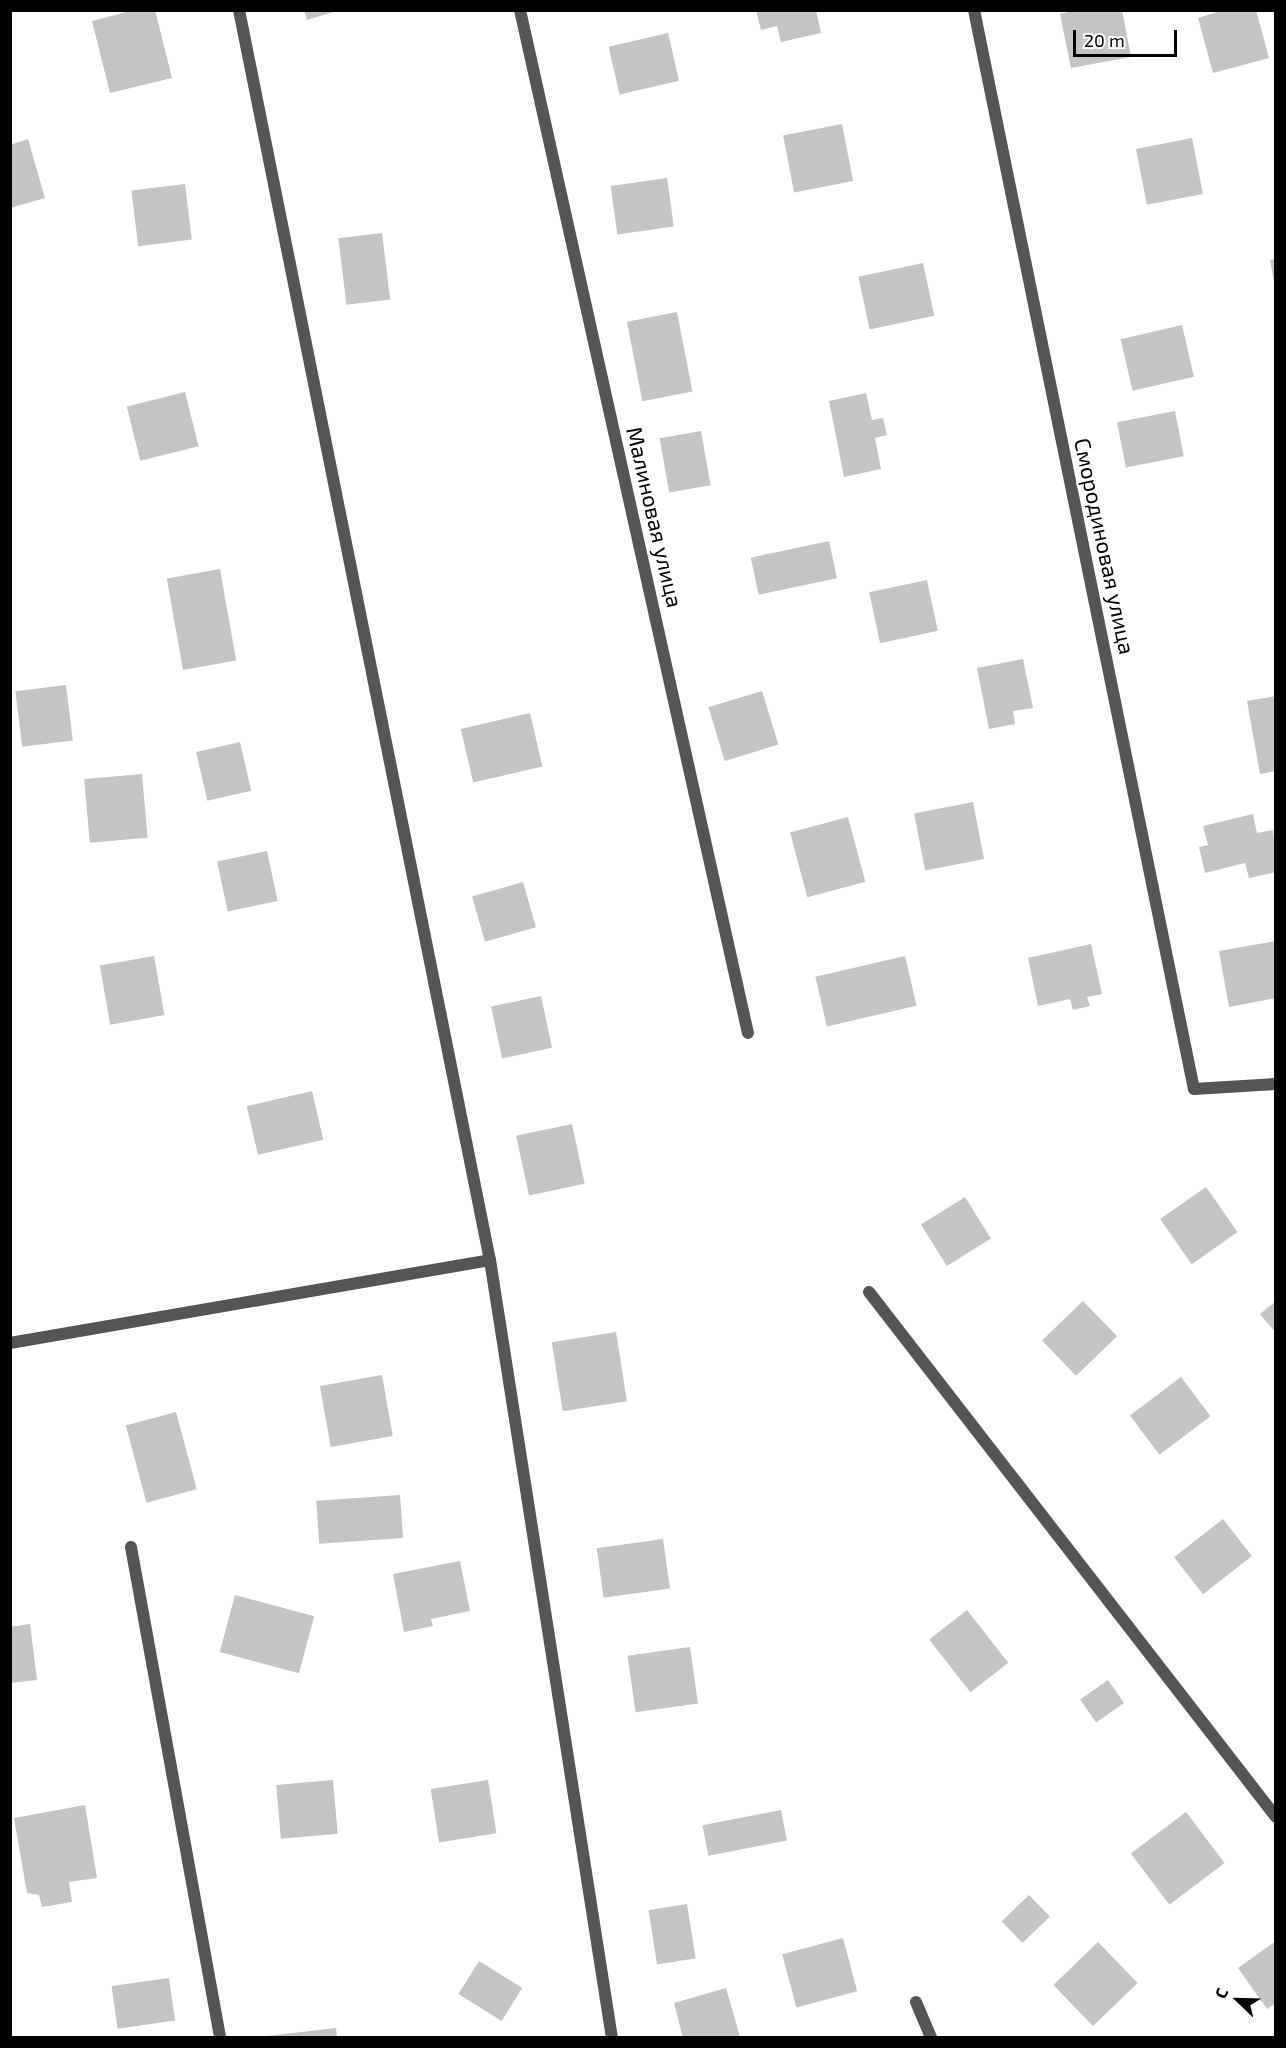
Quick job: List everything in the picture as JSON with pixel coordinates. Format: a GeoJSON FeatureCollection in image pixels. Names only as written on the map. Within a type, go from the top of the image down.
{"type":"FeatureCollection","features":[{"type":"Feature","properties":{"kind":"street"},"geometry":{"type":"LineString","coordinates":[[239,10],[490,1260],[612,2037]]}},
{"type":"Feature","properties":{"kind":"street","name":"Малиновая улица"},"geometry":{"type":"LineString","coordinates":[[520,10],[748,1033]]}},
{"type":"Feature","properties":{"kind":"street","name":"Смородиновая улица"},"geometry":{"type":"LineString","coordinates":[[974,10],[1194,1089],[1275,1084]]}},
{"type":"Feature","properties":{"kind":"street"},"geometry":{"type":"LineString","coordinates":[[10,1343],[490,1260]]}},
{"type":"Feature","properties":{"kind":"street"},"geometry":{"type":"LineString","coordinates":[[869,1292],[1275,1817]]}},
{"type":"Feature","properties":{"kind":"street"},"geometry":{"type":"LineString","coordinates":[[131,1547],[220,2037]]}},
{"type":"Feature","properties":{"kind":"street"},"geometry":{"type":"LineString","coordinates":[[916,2002],[931,2037]]}},
{"type":"Feature","properties":{"kind":"building"},"geometry":{"type":"Polygon","coordinates":[[[134,10],[155,10],[172,78],[110,93],[92,21],[134,10]]]}},
{"type":"Feature","properties":{"kind":"building"},"geometry":{"type":"Polygon","coordinates":[[[304,10],[336,10],[336,11],[307,20],[304,10]]]}},
{"type":"Feature","properties":{"kind":"building"},"geometry":{"type":"Polygon","coordinates":[[[756,10],[816,10],[821,33],[781,42],[777,26],[761,30],[756,10]]]}},
{"type":"Feature","properties":{"kind":"building"},"geometry":{"type":"Polygon","coordinates":[[[1077,10],[1122,10],[1131,57],[1071,68],[1060,14],[1077,10]]]}},
{"type":"Feature","properties":{"kind":"building"},"geometry":{"type":"Polygon","coordinates":[[[1224,10],[1256,10],[1269,58],[1213,73],[1198,18],[1224,10]]]}},
{"type":"Feature","properties":{"kind":"building"},"geometry":{"type":"Polygon","coordinates":[[[668,33],[679,81],[620,94],[609,47],[668,33]]]}},
{"type":"Feature","properties":{"kind":"building"},"geometry":{"type":"Polygon","coordinates":[[[842,124],[853,181],[794,192],[783,135],[842,124]]]}},
{"type":"Feature","properties":{"kind":"building"},"geometry":{"type":"Polygon","coordinates":[[[1192,138],[1203,194],[1147,205],[1136,149],[1192,138]]]}},
{"type":"Feature","properties":{"kind":"building"},"geometry":{"type":"Polygon","coordinates":[[[28,139],[45,198],[10,208],[10,145],[28,139]]]}},
{"type":"Feature","properties":{"kind":"building"},"geometry":{"type":"Polygon","coordinates":[[[667,178],[674,227],[617,234],[611,186],[667,178]]]}},
{"type":"Feature","properties":{"kind":"building"},"geometry":{"type":"Polygon","coordinates":[[[185,184],[192,240],[138,246],[131,191],[185,184]]]}},
{"type":"Feature","properties":{"kind":"building"},"geometry":{"type":"Polygon","coordinates":[[[382,233],[390,300],[346,305],[338,238],[382,233]]]}},
{"type":"Feature","properties":{"kind":"building"},"geometry":{"type":"Polygon","coordinates":[[[1276,259],[1276,282],[1274,282],[1270,260],[1276,259]]]}},
{"type":"Feature","properties":{"kind":"building"},"geometry":{"type":"Polygon","coordinates":[[[923,263],[934,316],[870,330],[858,277],[923,263]]]}},
{"type":"Feature","properties":{"kind":"building"},"geometry":{"type":"Polygon","coordinates":[[[677,312],[692,392],[642,401],[627,322],[677,312]]]}},
{"type":"Feature","properties":{"kind":"building"},"geometry":{"type":"Polygon","coordinates":[[[1182,325],[1194,377],[1133,391],[1121,339],[1182,325]]]}},
{"type":"Feature","properties":{"kind":"building"},"geometry":{"type":"Polygon","coordinates":[[[185,392],[199,446],[140,461],[127,407],[185,392]]]}},
{"type":"Feature","properties":{"kind":"building"},"geometry":{"type":"Polygon","coordinates":[[[866,393],[872,420],[883,418],[887,435],[875,438],[881,469],[844,477],[829,401],[866,393]]]}},
{"type":"Feature","properties":{"kind":"building"},"geometry":{"type":"Polygon","coordinates":[[[1175,411],[1184,456],[1126,467],[1117,422],[1175,411]]]}},
{"type":"Feature","properties":{"kind":"building"},"geometry":{"type":"Polygon","coordinates":[[[701,431],[711,485],[669,492],[660,438],[701,431]]]}},
{"type":"Feature","properties":{"kind":"building"},"geometry":{"type":"Polygon","coordinates":[[[829,541],[837,578],[759,595],[751,558],[829,541]]]}},
{"type":"Feature","properties":{"kind":"building"},"geometry":{"type":"Polygon","coordinates":[[[220,569],[236,661],[183,670],[167,578],[220,569]]]}},
{"type":"Feature","properties":{"kind":"building"},"geometry":{"type":"Polygon","coordinates":[[[927,580],[938,631],[880,643],[869,592],[927,580]]]}},
{"type":"Feature","properties":{"kind":"building"},"geometry":{"type":"Polygon","coordinates":[[[1023,659],[1033,708],[1013,711],[1015,724],[989,729],[977,668],[1023,659]]]}},
{"type":"Feature","properties":{"kind":"building"},"geometry":{"type":"Polygon","coordinates":[[[66,685],[73,741],[22,747],[15,691],[66,685]]]}},
{"type":"Feature","properties":{"kind":"building"},"geometry":{"type":"Polygon","coordinates":[[[762,691],[778,745],[725,761],[708,707],[762,691]]]}},
{"type":"Feature","properties":{"kind":"building"},"geometry":{"type":"Polygon","coordinates":[[[1276,696],[1276,771],[1260,774],[1247,701],[1276,696]]]}},
{"type":"Feature","properties":{"kind":"building"},"geometry":{"type":"Polygon","coordinates":[[[530,713],[542,767],[473,783],[461,729],[530,713]]]}},
{"type":"Feature","properties":{"kind":"building"},"geometry":{"type":"Polygon","coordinates":[[[240,742],[251,791],[207,801],[196,752],[240,742]]]}},
{"type":"Feature","properties":{"kind":"building"},"geometry":{"type":"Polygon","coordinates":[[[142,774],[148,838],[90,843],[84,779],[142,774]]]}},
{"type":"Feature","properties":{"kind":"building"},"geometry":{"type":"Polygon","coordinates":[[[973,802],[984,859],[925,870],[914,813],[973,802]]]}},
{"type":"Feature","properties":{"kind":"building"},"geometry":{"type":"Polygon","coordinates":[[[1253,814],[1257,833],[1273,830],[1276,872],[1249,878],[1245,863],[1205,873],[1199,847],[1208,845],[1203,826],[1253,814]]]}},
{"type":"Feature","properties":{"kind":"building"},"geometry":{"type":"Polygon","coordinates":[[[848,817],[865,882],[807,897],[790,833],[848,817]]]}},
{"type":"Feature","properties":{"kind":"building"},"geometry":{"type":"Polygon","coordinates":[[[267,851],[278,901],[228,911],[217,862],[267,851]]]}},
{"type":"Feature","properties":{"kind":"building"},"geometry":{"type":"Polygon","coordinates":[[[523,882],[536,927],[485,942],[472,897],[523,882]]]}},
{"type":"Feature","properties":{"kind":"building"},"geometry":{"type":"Polygon","coordinates":[[[1276,941],[1276,998],[1229,1007],[1219,951],[1276,941]]]}},
{"type":"Feature","properties":{"kind":"building"},"geometry":{"type":"Polygon","coordinates":[[[1091,944],[1102,994],[1087,997],[1090,1006],[1073,1010],[1070,999],[1038,1006],[1028,958],[1091,944]]]}},
{"type":"Feature","properties":{"kind":"building"},"geometry":{"type":"Polygon","coordinates":[[[154,956],[164,1015],[110,1025],[100,966],[154,956]]]}},
{"type":"Feature","properties":{"kind":"building"},"geometry":{"type":"Polygon","coordinates":[[[905,956],[916,1006],[827,1026],[815,977],[905,956]]]}},
{"type":"Feature","properties":{"kind":"building"},"geometry":{"type":"Polygon","coordinates":[[[541,996],[552,1048],[502,1058],[491,1007],[541,996]]]}},
{"type":"Feature","properties":{"kind":"building"},"geometry":{"type":"Polygon","coordinates":[[[312,1091],[323,1140],[258,1155],[247,1106],[312,1091]]]}},
{"type":"Feature","properties":{"kind":"building"},"geometry":{"type":"Polygon","coordinates":[[[572,1124],[585,1184],[529,1196],[516,1136],[572,1124]]]}},
{"type":"Feature","properties":{"kind":"building"},"geometry":{"type":"Polygon","coordinates":[[[1206,1187],[1238,1232],[1192,1264],[1160,1219],[1206,1187]]]}},
{"type":"Feature","properties":{"kind":"building"},"geometry":{"type":"Polygon","coordinates":[[[965,1197],[991,1239],[947,1266],[921,1225],[965,1197]]]}},
{"type":"Feature","properties":{"kind":"building"},"geometry":{"type":"Polygon","coordinates":[[[1083,1301],[1117,1336],[1076,1376],[1042,1341],[1083,1301]]]}},
{"type":"Feature","properties":{"kind":"building"},"geometry":{"type":"Polygon","coordinates":[[[1276,1301],[1276,1333],[1260,1314],[1276,1301]]]}},
{"type":"Feature","properties":{"kind":"building"},"geometry":{"type":"Polygon","coordinates":[[[616,1332],[627,1401],[563,1411],[552,1342],[616,1332]]]}},
{"type":"Feature","properties":{"kind":"building"},"geometry":{"type":"Polygon","coordinates":[[[382,1375],[393,1436],[331,1447],[320,1386],[382,1375]]]}},
{"type":"Feature","properties":{"kind":"building"},"geometry":{"type":"Polygon","coordinates":[[[1181,1377],[1210,1416],[1159,1455],[1130,1416],[1181,1377]]]}},
{"type":"Feature","properties":{"kind":"building"},"geometry":{"type":"Polygon","coordinates":[[[176,1412],[197,1489],[146,1503],[126,1425],[176,1412]]]}},
{"type":"Feature","properties":{"kind":"building"},"geometry":{"type":"Polygon","coordinates":[[[400,1495],[403,1538],[319,1544],[316,1501],[400,1495]]]}},
{"type":"Feature","properties":{"kind":"building"},"geometry":{"type":"Polygon","coordinates":[[[1223,1519],[1252,1556],[1203,1594],[1174,1557],[1223,1519]]]}},
{"type":"Feature","properties":{"kind":"building"},"geometry":{"type":"Polygon","coordinates":[[[663,1539],[670,1589],[604,1598],[597,1548],[663,1539]]]}},
{"type":"Feature","properties":{"kind":"building"},"geometry":{"type":"Polygon","coordinates":[[[460,1561],[470,1611],[431,1619],[433,1626],[404,1632],[393,1574],[460,1561]]]}},
{"type":"Feature","properties":{"kind":"building"},"geometry":{"type":"Polygon","coordinates":[[[235,1595],[314,1616],[299,1673],[220,1652],[235,1595]]]}},
{"type":"Feature","properties":{"kind":"building"},"geometry":{"type":"Polygon","coordinates":[[[967,1610],[1008,1663],[970,1692],[929,1640],[967,1610]]]}},
{"type":"Feature","properties":{"kind":"building"},"geometry":{"type":"Polygon","coordinates":[[[30,1624],[37,1680],[10,1683],[10,1627],[30,1624]]]}},
{"type":"Feature","properties":{"kind":"building"},"geometry":{"type":"Polygon","coordinates":[[[690,1647],[698,1703],[636,1712],[628,1656],[690,1647]]]}},
{"type":"Feature","properties":{"kind":"building"},"geometry":{"type":"Polygon","coordinates":[[[1108,1680],[1124,1703],[1096,1722],[1080,1700],[1108,1680]]]}},
{"type":"Feature","properties":{"kind":"building"},"geometry":{"type":"Polygon","coordinates":[[[333,1780],[338,1834],[281,1839],[276,1785],[333,1780]]]}},
{"type":"Feature","properties":{"kind":"building"},"geometry":{"type":"Polygon","coordinates":[[[488,1780],[496,1833],[439,1842],[431,1789],[488,1780]]]}},
{"type":"Feature","properties":{"kind":"building"},"geometry":{"type":"Polygon","coordinates":[[[85,1805],[97,1878],[69,1882],[72,1902],[42,1907],[39,1895],[27,1893],[14,1818],[85,1805]]]}},
{"type":"Feature","properties":{"kind":"building"},"geometry":{"type":"Polygon","coordinates":[[[781,1810],[787,1840],[708,1856],[702,1825],[781,1810]]]}},
{"type":"Feature","properties":{"kind":"building"},"geometry":{"type":"Polygon","coordinates":[[[1186,1812],[1225,1863],[1169,1905],[1131,1854],[1186,1812]]]}},
{"type":"Feature","properties":{"kind":"building"},"geometry":{"type":"Polygon","coordinates":[[[1029,1895],[1050,1917],[1023,1943],[1002,1921],[1029,1895]]]}},
{"type":"Feature","properties":{"kind":"building"},"geometry":{"type":"Polygon","coordinates":[[[687,1904],[696,1958],[657,1964],[648,1910],[687,1904]]]}},
{"type":"Feature","properties":{"kind":"building"},"geometry":{"type":"Polygon","coordinates":[[[843,1938],[857,1991],[796,2007],[782,1954],[843,1938]]]}},
{"type":"Feature","properties":{"kind":"building"},"geometry":{"type":"Polygon","coordinates":[[[1276,1941],[1276,2003],[1267,2009],[1238,1968],[1276,1941]]]}},
{"type":"Feature","properties":{"kind":"building"},"geometry":{"type":"Polygon","coordinates":[[[1098,1942],[1138,1983],[1093,2026],[1053,1985],[1098,1942]]]}},
{"type":"Feature","properties":{"kind":"building"},"geometry":{"type":"Polygon","coordinates":[[[479,1961],[522,1988],[502,2021],[458,1994],[479,1961]]]}},
{"type":"Feature","properties":{"kind":"building"},"geometry":{"type":"Polygon","coordinates":[[[169,1978],[175,2021],[118,2029],[112,1986],[169,1978]]]}},
{"type":"Feature","properties":{"kind":"building"},"geometry":{"type":"Polygon","coordinates":[[[726,1988],[740,2037],[683,2038],[674,2003],[726,1988]]]}},
{"type":"Feature","properties":{"kind":"building"},"geometry":{"type":"Polygon","coordinates":[[[336,2028],[337,2038],[267,2038],[267,2036],[336,2028]]]}}]}
